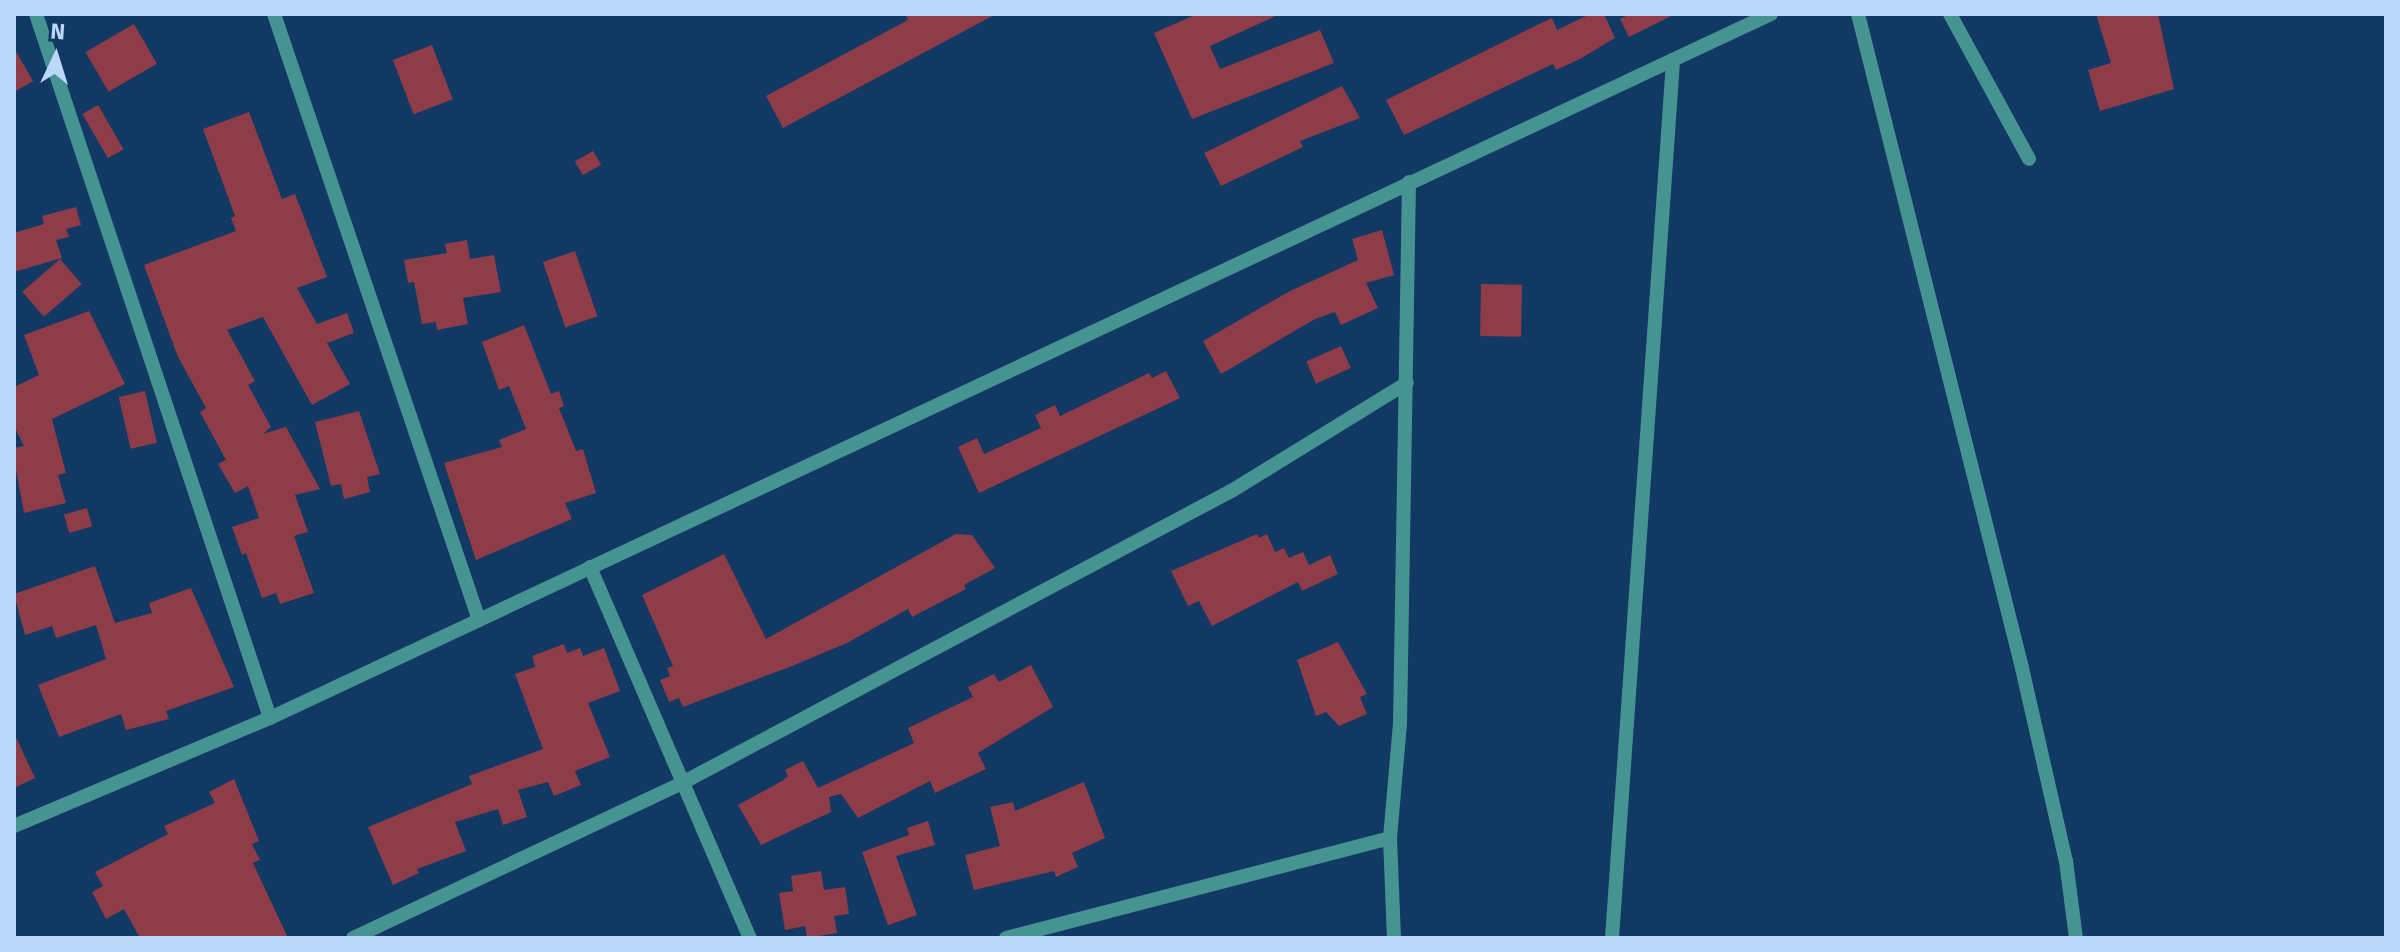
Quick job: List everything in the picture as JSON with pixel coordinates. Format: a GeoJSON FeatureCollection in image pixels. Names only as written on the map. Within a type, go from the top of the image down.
{"type":"FeatureCollection","features":[{"type":"Feature","properties":{"kind":"street"},"geometry":{"type":"LineString","coordinates":[[36,14],[270,718]]}},
{"type":"Feature","properties":{"kind":"street"},"geometry":{"type":"LineString","coordinates":[[274,14],[479,620]]}},
{"type":"Feature","properties":{"kind":"street"},"geometry":{"type":"LineString","coordinates":[[14,826],[270,718],[1771,14]]}},
{"type":"Feature","properties":{"kind":"street"},"geometry":{"type":"LineString","coordinates":[[1858,14],[2022,668],[2066,861],[2076,938]]}},
{"type":"Feature","properties":{"kind":"street"},"geometry":{"type":"LineString","coordinates":[[1950,14],[2029,159]]}},
{"type":"Feature","properties":{"kind":"street"},"geometry":{"type":"LineString","coordinates":[[1612,938],[1673,62]]}},
{"type":"Feature","properties":{"kind":"street"},"geometry":{"type":"LineString","coordinates":[[1394,938],[1390,838],[1400,724],[1409,182]]}},
{"type":"Feature","properties":{"kind":"street"},"geometry":{"type":"LineString","coordinates":[[353,938],[682,783],[1233,490],[1407,383]]}},
{"type":"Feature","properties":{"kind":"street"},"geometry":{"type":"LineString","coordinates":[[590,567],[750,938]]}},
{"type":"Feature","properties":{"kind":"street"},"geometry":{"type":"LineString","coordinates":[[1006,938],[1390,838]]}},
{"type":"Feature","properties":{"kind":"building"},"geometry":{"type":"Polygon","coordinates":[[[905,14],[996,14],[783,128],[766,96],[908,20],[905,14]]]}},
{"type":"Feature","properties":{"kind":"building"},"geometry":{"type":"Polygon","coordinates":[[[1197,14],[1280,14],[1210,46],[1220,69],[1320,30],[1334,63],[1192,119],[1154,33],[1197,14]]]}},
{"type":"Feature","properties":{"kind":"building"},"geometry":{"type":"Polygon","coordinates":[[[1590,14],[1604,14],[1615,38],[1580,59],[1556,70],[1553,64],[1404,135],[1386,100],[1552,18],[1557,30],[1590,14]]]}},
{"type":"Feature","properties":{"kind":"building"},"geometry":{"type":"Polygon","coordinates":[[[1630,14],[1675,14],[1629,37],[1620,19],[1630,14]]]}},
{"type":"Feature","properties":{"kind":"building"},"geometry":{"type":"Polygon","coordinates":[[[2096,14],[2158,14],[2174,89],[2100,111],[2088,70],[2111,63],[2096,14]]]}},
{"type":"Feature","properties":{"kind":"building"},"geometry":{"type":"Polygon","coordinates":[[[134,24],[157,64],[109,92],[86,52],[134,24]]]}},
{"type":"Feature","properties":{"kind":"building"},"geometry":{"type":"Polygon","coordinates":[[[432,45],[453,99],[414,114],[393,60],[432,45]]]}},
{"type":"Feature","properties":{"kind":"building"},"geometry":{"type":"Polygon","coordinates":[[[14,48],[33,81],[14,92],[14,48]]]}},
{"type":"Feature","properties":{"kind":"building"},"geometry":{"type":"Polygon","coordinates":[[[1342,86],[1360,118],[1300,141],[1303,147],[1221,186],[1204,153],[1342,86]]]}},
{"type":"Feature","properties":{"kind":"building"},"geometry":{"type":"Polygon","coordinates":[[[98,105],[124,149],[108,158],[82,114],[98,105]]]}},
{"type":"Feature","properties":{"kind":"building"},"geometry":{"type":"Polygon","coordinates":[[[249,112],[282,199],[295,194],[327,277],[297,288],[317,324],[347,313],[354,333],[327,343],[350,384],[312,405],[263,317],[227,330],[255,381],[248,385],[271,427],[263,434],[286,427],[320,489],[295,495],[308,532],[294,536],[314,593],[280,604],[276,593],[262,598],[246,553],[242,555],[232,527],[259,518],[248,486],[235,493],[218,464],[226,460],[200,412],[206,408],[178,357],[144,265],[236,231],[231,218],[235,216],[203,129],[249,112]]]}},
{"type":"Feature","properties":{"kind":"building"},"geometry":{"type":"Polygon","coordinates":[[[593,151],[601,165],[583,175],[575,162],[593,151]]]}},
{"type":"Feature","properties":{"kind":"building"},"geometry":{"type":"Polygon","coordinates":[[[76,207],[81,225],[66,229],[69,237],[56,240],[62,258],[14,272],[14,233],[44,224],[42,216],[76,207]]]}},
{"type":"Feature","properties":{"kind":"building"},"geometry":{"type":"Polygon","coordinates":[[[1382,230],[1394,275],[1366,283],[1378,308],[1341,325],[1335,312],[1315,319],[1221,374],[1203,341],[1290,291],[1358,260],[1352,239],[1382,230]]]}},
{"type":"Feature","properties":{"kind":"building"},"geometry":{"type":"Polygon","coordinates":[[[467,240],[470,259],[494,255],[501,292],[463,298],[468,324],[437,330],[436,322],[422,324],[414,282],[408,283],[404,260],[447,253],[445,244],[467,240]]]}},
{"type":"Feature","properties":{"kind":"building"},"geometry":{"type":"Polygon","coordinates":[[[575,251],[597,316],[565,327],[543,262],[575,251]]]}},
{"type":"Feature","properties":{"kind":"building"},"geometry":{"type":"Polygon","coordinates":[[[60,259],[82,284],[44,317],[22,292],[60,259]]]}},
{"type":"Feature","properties":{"kind":"building"},"geometry":{"type":"Polygon","coordinates":[[[1481,284],[1522,285],[1521,337],[1480,336],[1481,284]]]}},
{"type":"Feature","properties":{"kind":"building"},"geometry":{"type":"Polygon","coordinates":[[[89,311],[125,384],[52,419],[66,473],[58,475],[66,503],[24,513],[14,459],[14,448],[24,446],[14,426],[14,387],[39,375],[24,335],[89,311]]]}},
{"type":"Feature","properties":{"kind":"building"},"geometry":{"type":"Polygon","coordinates":[[[524,325],[551,394],[559,391],[564,406],[559,408],[576,451],[583,449],[596,493],[565,503],[572,519],[476,560],[444,463],[502,447],[499,440],[526,429],[509,386],[499,390],[482,342],[524,325]]]}},
{"type":"Feature","properties":{"kind":"building"},"geometry":{"type":"Polygon","coordinates":[[[1341,346],[1351,368],[1316,383],[1306,361],[1341,346]]]}},
{"type":"Feature","properties":{"kind":"building"},"geometry":{"type":"Polygon","coordinates":[[[1166,371],[1180,398],[979,493],[958,447],[977,438],[984,454],[1041,428],[1035,415],[1055,405],[1060,416],[1149,373],[1152,378],[1166,371]]]}},
{"type":"Feature","properties":{"kind":"building"},"geometry":{"type":"Polygon","coordinates":[[[145,391],[157,443],[131,449],[119,397],[145,391]]]}},
{"type":"Feature","properties":{"kind":"building"},"geometry":{"type":"Polygon","coordinates":[[[359,411],[380,474],[367,477],[370,492],[344,499],[341,484],[331,486],[315,422],[359,411]]]}},
{"type":"Feature","properties":{"kind":"building"},"geometry":{"type":"Polygon","coordinates":[[[87,508],[92,526],[69,533],[64,515],[87,508]]]}},
{"type":"Feature","properties":{"kind":"building"},"geometry":{"type":"Polygon","coordinates":[[[956,534],[972,535],[995,568],[964,585],[966,589],[912,617],[908,609],[847,643],[792,666],[683,707],[679,698],[669,702],[660,680],[670,676],[667,668],[673,666],[642,595],[724,554],[766,639],[956,534]]]}},
{"type":"Feature","properties":{"kind":"building"},"geometry":{"type":"Polygon","coordinates":[[[1257,534],[1259,538],[1267,534],[1275,552],[1284,548],[1289,558],[1303,552],[1309,565],[1330,555],[1338,574],[1302,591],[1298,582],[1212,626],[1199,601],[1188,606],[1171,571],[1257,534]]]}},
{"type":"Feature","properties":{"kind":"building"},"geometry":{"type":"Polygon","coordinates":[[[95,566],[115,623],[152,613],[149,603],[191,588],[234,687],[166,711],[169,719],[126,730],[121,714],[59,737],[38,685],[106,659],[96,625],[56,638],[52,626],[25,635],[14,594],[95,566]]]}},
{"type":"Feature","properties":{"kind":"building"},"geometry":{"type":"Polygon","coordinates":[[[1338,642],[1367,694],[1360,697],[1367,714],[1339,726],[1326,712],[1316,716],[1297,660],[1338,642]]]}},
{"type":"Feature","properties":{"kind":"building"},"geometry":{"type":"Polygon","coordinates":[[[564,644],[567,653],[580,648],[583,656],[604,648],[620,691],[588,703],[610,757],[575,771],[581,785],[554,796],[548,782],[518,790],[527,817],[503,825],[498,809],[455,822],[466,851],[417,869],[419,873],[393,885],[368,827],[472,784],[469,776],[543,749],[515,674],[535,667],[532,656],[564,644]]]}},
{"type":"Feature","properties":{"kind":"building"},"geometry":{"type":"Polygon","coordinates":[[[1031,665],[1053,707],[978,753],[986,769],[935,793],[930,781],[858,818],[841,794],[829,797],[831,812],[761,845],[738,805],[782,781],[788,776],[785,770],[803,761],[818,788],[914,743],[908,728],[973,697],[968,687],[994,674],[999,682],[1031,665]]]}},
{"type":"Feature","properties":{"kind":"building"},"geometry":{"type":"Polygon","coordinates":[[[14,733],[35,778],[14,788],[14,733]]]}},
{"type":"Feature","properties":{"kind":"building"},"geometry":{"type":"Polygon","coordinates":[[[234,779],[259,841],[252,844],[260,860],[253,863],[288,938],[140,938],[124,909],[106,919],[92,892],[103,886],[95,872],[168,834],[164,826],[215,803],[209,792],[234,779]]]}},
{"type":"Feature","properties":{"kind":"building"},"geometry":{"type":"Polygon","coordinates":[[[1084,782],[1105,838],[1072,853],[1078,867],[1056,877],[1054,871],[974,890],[965,855],[1000,846],[990,807],[1013,802],[1015,811],[1084,782]]]}},
{"type":"Feature","properties":{"kind":"building"},"geometry":{"type":"Polygon","coordinates":[[[928,821],[935,845],[896,856],[917,915],[888,925],[862,852],[909,835],[907,828],[928,821]]]}},
{"type":"Feature","properties":{"kind":"building"},"geometry":{"type":"Polygon","coordinates":[[[821,871],[824,890],[845,887],[849,914],[834,916],[837,933],[807,938],[805,926],[785,930],[779,893],[793,891],[791,876],[821,871]]]}}]}
